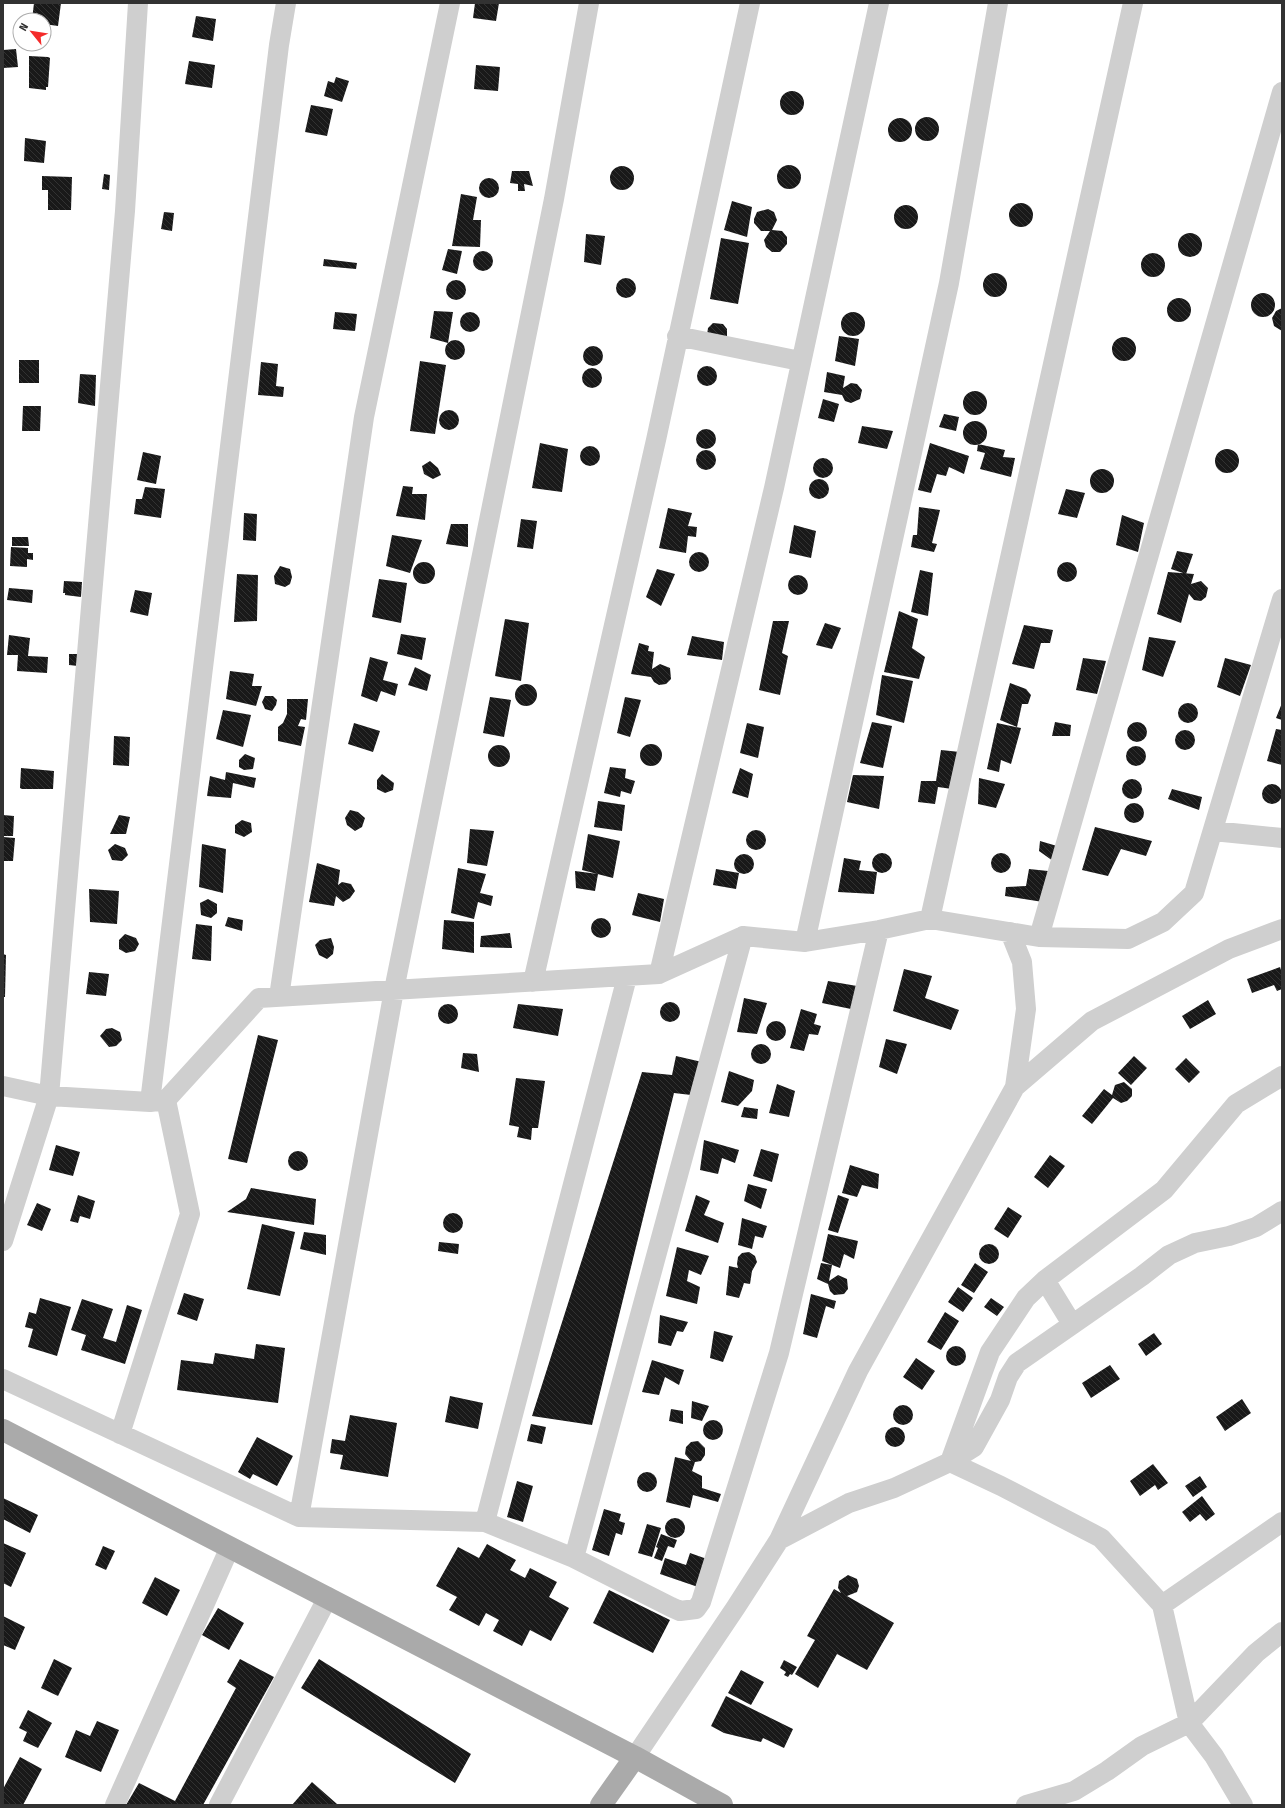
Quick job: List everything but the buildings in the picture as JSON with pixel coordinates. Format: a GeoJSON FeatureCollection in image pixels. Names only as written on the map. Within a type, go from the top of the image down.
{"type":"FeatureCollection","features":[{"type":"Feature","properties":{"kind":"main road"},"geometry":{"type":"LineString","coordinates":[[3,1430],[635,1757],[722,1805]]}},
{"type":"Feature","properties":{"kind":"main road"},"geometry":{"type":"LineString","coordinates":[[601,1805],[635,1757]]}},
{"type":"Feature","properties":{"kind":"street"},"geometry":{"type":"LineString","coordinates":[[3,1241],[49,1096],[125,211],[138,3]]}},
{"type":"Feature","properties":{"kind":"street"},"geometry":{"type":"LineString","coordinates":[[120,1434],[190,1214],[158,1101],[278,52],[286,3]]}},
{"type":"Feature","properties":{"kind":"street"},"geometry":{"type":"LineString","coordinates":[[279,997],[364,418],[450,3]]}},
{"type":"Feature","properties":{"kind":"street"},"geometry":{"type":"LineString","coordinates":[[299,1518],[394,990],[554,199],[589,3]]}},
{"type":"Feature","properties":{"kind":"street"},"geometry":{"type":"LineString","coordinates":[[533,982],[656,440],[750,3]]}},
{"type":"Feature","properties":{"kind":"street"},"geometry":{"type":"LineString","coordinates":[[659,974],[774,488],[800,362],[879,3]]}},
{"type":"Feature","properties":{"kind":"street"},"geometry":{"type":"LineString","coordinates":[[805,942],[949,283],[998,3]]}},
{"type":"Feature","properties":{"kind":"street"},"geometry":{"type":"LineString","coordinates":[[930,919],[1133,3]]}},
{"type":"Feature","properties":{"kind":"street"},"geometry":{"type":"LineString","coordinates":[[1039,937],[1282,92]]}},
{"type":"Feature","properties":{"kind":"street"},"geometry":{"type":"LineString","coordinates":[[678,336],[800,362]]}},
{"type":"Feature","properties":{"kind":"street"},"geometry":{"type":"LineString","coordinates":[[3,1086],[49,1096],[158,1101],[259,998],[659,974],[743,936],[805,942],[878,930],[930,919],[1039,937],[1128,939],[1163,922],[1194,893],[1282,600]]}},
{"type":"Feature","properties":{"kind":"street"},"geometry":{"type":"LineString","coordinates":[[1213,831],[1282,838]]}},
{"type":"Feature","properties":{"kind":"street"},"geometry":{"type":"LineString","coordinates":[[635,1757],[736,1607],[779,1540],[858,1370],[1015,1087],[1092,1021],[1229,949],[1282,929]]}},
{"type":"Feature","properties":{"kind":"street"},"geometry":{"type":"LineString","coordinates":[[3,1379],[299,1518],[485,1522],[574,1558],[680,1611],[696,1609],[701,1602],[779,1353],[878,930]]}},
{"type":"Feature","properties":{"kind":"street"},"geometry":{"type":"LineString","coordinates":[[1010,932],[1022,962],[1026,1009],[1015,1087]]}},
{"type":"Feature","properties":{"kind":"street"},"geometry":{"type":"LineString","coordinates":[[574,1558],[743,936]]}},
{"type":"Feature","properties":{"kind":"street"},"geometry":{"type":"LineString","coordinates":[[485,1522],[627,976]]}},
{"type":"Feature","properties":{"kind":"street"},"geometry":{"type":"LineString","coordinates":[[950,1462],[990,1352],[1026,1298],[1045,1280],[1164,1190],[1236,1104],[1282,1076]]}},
{"type":"Feature","properties":{"kind":"street"},"geometry":{"type":"LineString","coordinates":[[779,1540],[850,1503],[894,1488],[950,1462],[974,1447],[1000,1400],[1008,1377],[1017,1364],[1169,1255],[1195,1243],[1229,1236],[1256,1227],[1282,1211]]}},
{"type":"Feature","properties":{"kind":"street"},"geometry":{"type":"LineString","coordinates":[[1045,1280],[1072,1324]]}},
{"type":"Feature","properties":{"kind":"street"},"geometry":{"type":"LineString","coordinates":[[950,1462],[1001,1486],[1101,1538],[1162,1605],[1189,1723],[1214,1756],[1243,1805]]}},
{"type":"Feature","properties":{"kind":"street"},"geometry":{"type":"LineString","coordinates":[[1162,1605],[1282,1522]]}},
{"type":"Feature","properties":{"kind":"street"},"geometry":{"type":"LineString","coordinates":[[115,1805],[230,1547]]}},
{"type":"Feature","properties":{"kind":"street"},"geometry":{"type":"LineString","coordinates":[[219,1805],[328,1597]]}},
{"type":"Feature","properties":{"kind":"street"},"geometry":{"type":"LineString","coordinates":[[1026,1805],[1074,1791],[1107,1771],[1142,1746],[1189,1723],[1256,1653],[1282,1632]]}}]}
